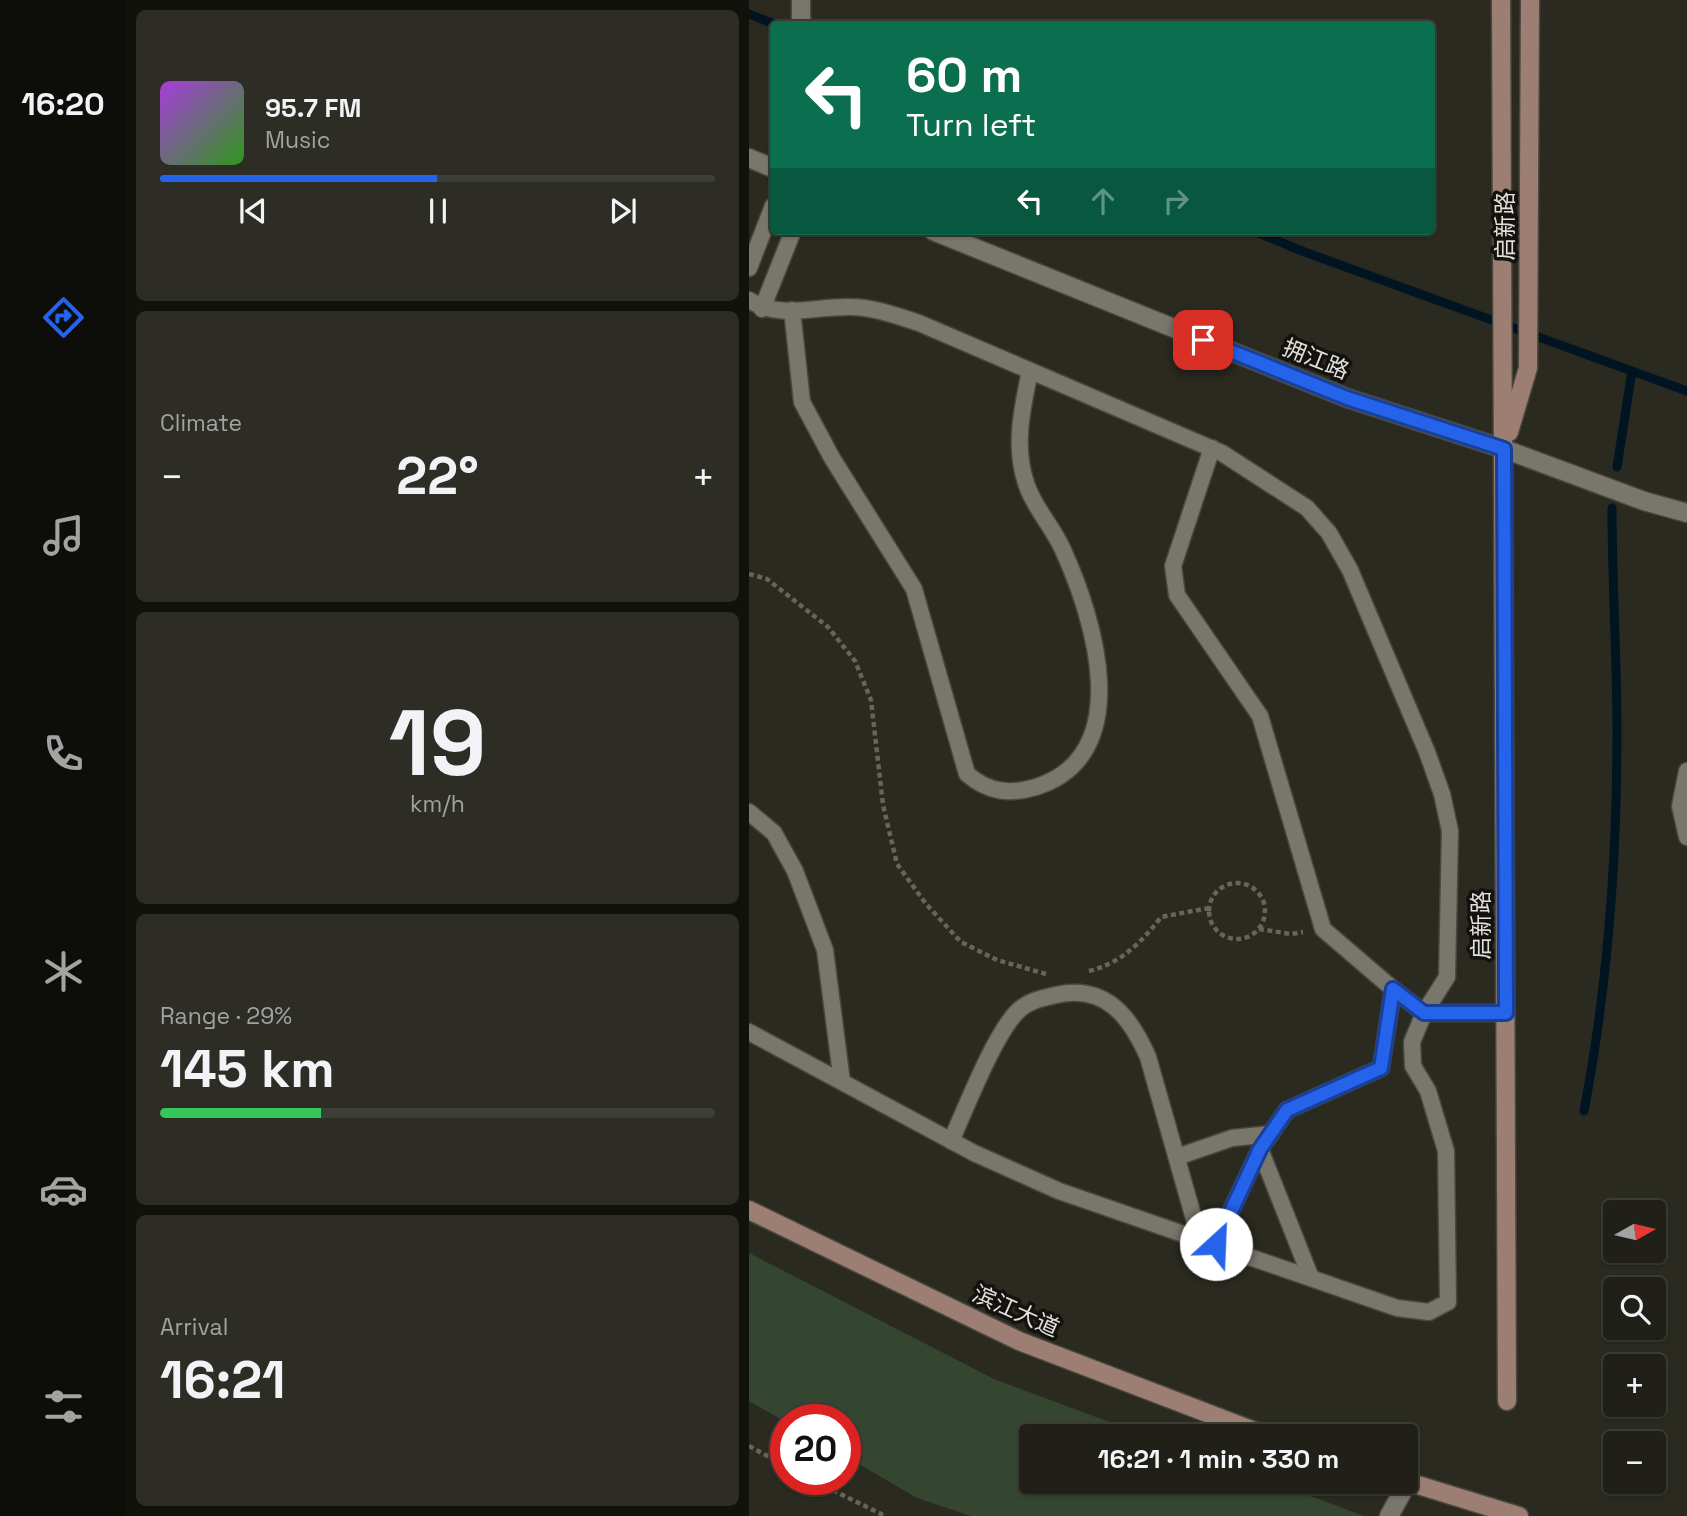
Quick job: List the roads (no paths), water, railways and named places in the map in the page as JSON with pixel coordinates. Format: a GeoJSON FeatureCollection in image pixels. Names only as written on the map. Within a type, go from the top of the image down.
{"type":"FeatureCollection","features":[{"type":"Feature","properties":{"kind":"street"},"geometry":{"type":"LineString","coordinates":[[801,0],[801,21]]}},
{"type":"Feature","properties":{"kind":"street","name":"启新路"},"geometry":{"type":"LineString","coordinates":[[1501,0],[1507,1401]]}},
{"type":"Feature","properties":{"kind":"street","name":"启新路"},"geometry":{"type":"LineString","coordinates":[[1504,449],[1528,368],[1530,0]]}},
{"type":"Feature","properties":{"kind":"street"},"geometry":{"type":"LineString","coordinates":[[749,158],[770,167]]}},
{"type":"Feature","properties":{"kind":"street","name":"拥江路"},"geometry":{"type":"LineString","coordinates":[[943,235],[1347,398],[1504,449],[1644,501],[1687,513]]}},
{"type":"Feature","properties":{"kind":"street","name":"滨江大道"},"geometry":{"type":"LineString","coordinates":[[749,1210],[1019,1341],[1236,1424]]}},
{"type":"Feature","properties":{"kind":"street"},"geometry":{"type":"LineString","coordinates":[[1418,1485],[1519,1516]]}},
{"type":"Feature","properties":{"kind":"street"},"geometry":{"type":"LineString","coordinates":[[1389,1516],[1401,1494]]}},
{"type":"Feature","properties":{"kind":"lane"},"geometry":{"type":"LineString","coordinates":[[749,268],[770,214]]}},
{"type":"Feature","properties":{"kind":"lane"},"geometry":{"type":"LineString","coordinates":[[749,1032],[951,1141],[1059,1191],[1397,1308],[1429,1312],[1448,1302],[1446,1151],[1428,1091],[1413,1066],[1412,1042],[1424,1013],[1447,977],[1450,831],[1442,794],[1427,752],[1350,570],[1329,533],[1307,508],[1273,483],[1212,448],[919,323],[879,311],[849,307],[792,310],[756,304],[791,235]]}},
{"type":"Feature","properties":{"kind":"lane"},"geometry":{"type":"LineString","coordinates":[[792,310],[802,402],[832,458],[914,589],[967,774],[981,785],[1005,792],[1037,786],[1076,761],[1089,747],[1097,719],[1100,691],[1092,626],[1063,548],[1033,500],[1022,464],[1021,418],[1030,371]]}},
{"type":"Feature","properties":{"kind":"lane"},"geometry":{"type":"LineString","coordinates":[[1212,448],[1173,566],[1177,595],[1261,716],[1323,929],[1424,1013],[1506,1013]]}},
{"type":"Feature","properties":{"kind":"lane"},"geometry":{"type":"LineString","coordinates":[[1687,771],[1680,806],[1687,837]]}},
{"type":"Feature","properties":{"kind":"lane"},"geometry":{"type":"LineString","coordinates":[[749,812],[775,833],[795,871],[825,950],[842,1082]]}},
{"type":"Feature","properties":{"kind":"lane"},"geometry":{"type":"LineString","coordinates":[[1208,1242],[1260,1149],[1287,1110],[1381,1068],[1393,989]]}},
{"type":"Feature","properties":{"kind":"lane"},"geometry":{"type":"LineString","coordinates":[[951,1141],[996,1046],[1017,1012],[1037,999],[1064,993],[1094,994],[1115,1007],[1137,1031],[1148,1057],[1177,1157],[1208,1242]]}},
{"type":"Feature","properties":{"kind":"lane"},"geometry":{"type":"LineString","coordinates":[[1177,1157],[1232,1138],[1271,1134]]}},
{"type":"Feature","properties":{"kind":"lane"},"geometry":{"type":"LineString","coordinates":[[1260,1149],[1311,1278]]}},
{"type":"Feature","properties":{"kind":"waterway"},"geometry":{"type":"LineString","coordinates":[[749,14],[770,22]]}},
{"type":"Feature","properties":{"kind":"waterway"},"geometry":{"type":"LineString","coordinates":[[1264,235],[1687,391]]}},
{"type":"Feature","properties":{"kind":"waterway"},"geometry":{"type":"LineString","coordinates":[[1617,467],[1632,371]]}},
{"type":"Feature","properties":{"kind":"waterway"},"geometry":{"type":"LineString","coordinates":[[1584,1111],[1605,969],[1613,874],[1617,703],[1612,508]]}}]}
